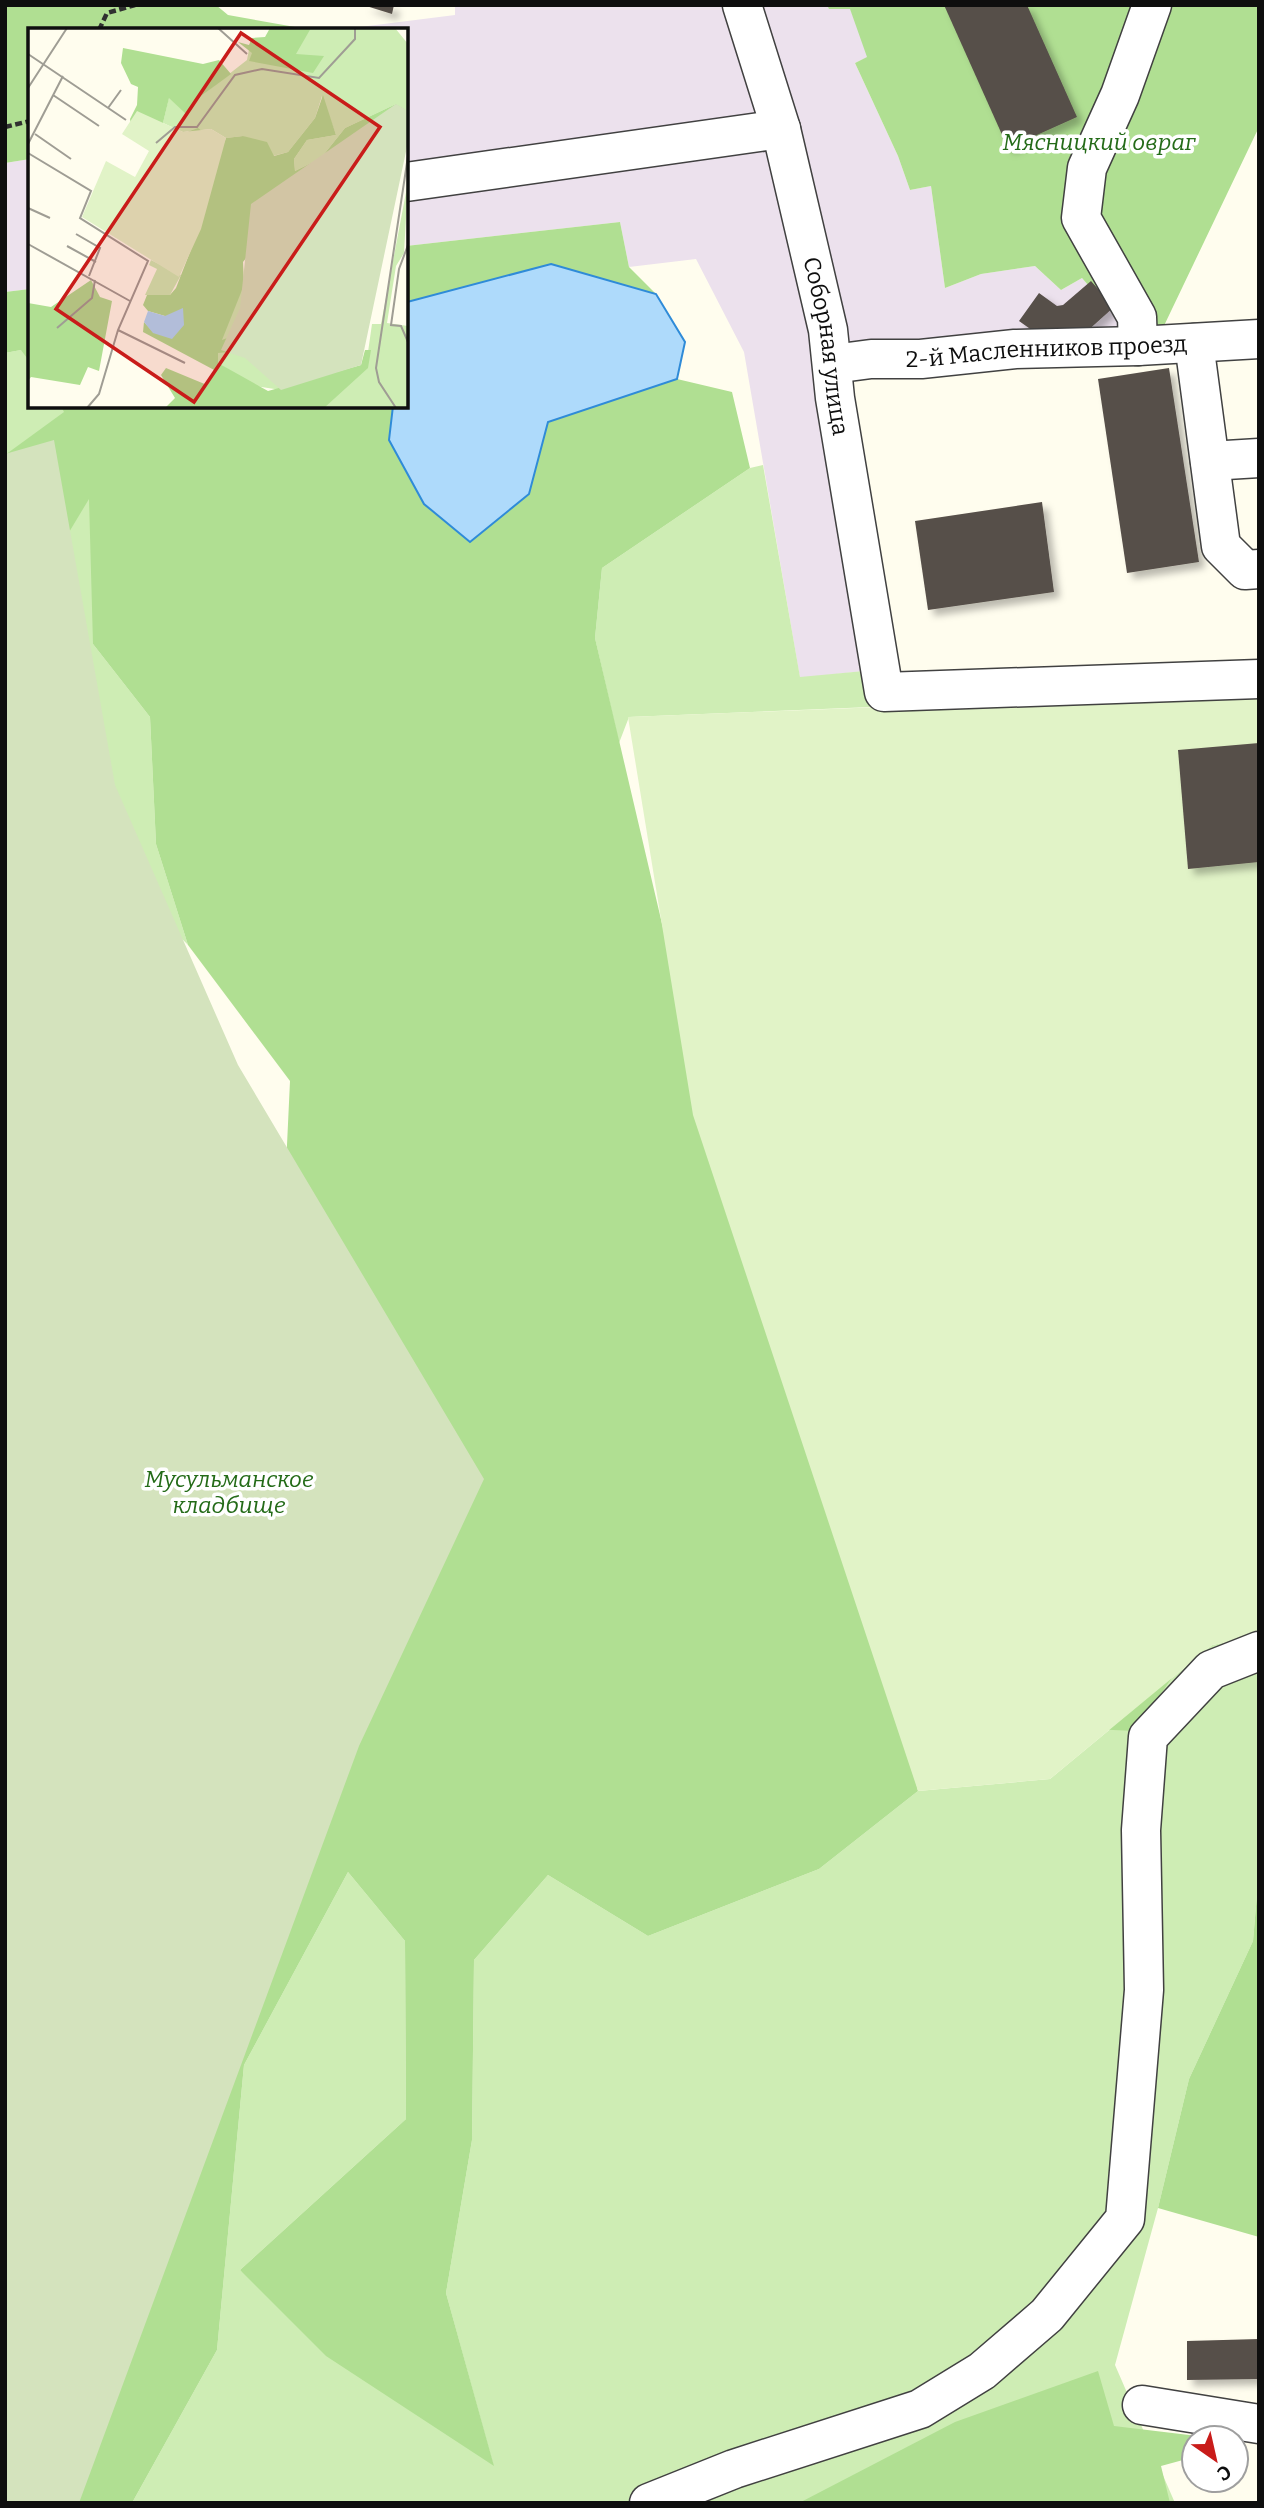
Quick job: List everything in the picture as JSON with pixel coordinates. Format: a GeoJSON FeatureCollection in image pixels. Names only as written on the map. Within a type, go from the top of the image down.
{"type":"FeatureCollection","features":[{"type":"Feature","properties":{"kind":"street","name":"Соборная улица"},"geometry":{"type":"LineString","coordinates":[[742,5],[781,129],[828,330],[835,398],[884,692],[1259,679]]}},
{"type":"Feature","properties":{"kind":"street"},"geometry":{"type":"LineString","coordinates":[[1138,346],[1137,317],[1081,218],[1087,169],[1120,95],[1152,5]]}},
{"type":"Feature","properties":{"kind":"street"},"geometry":{"type":"LineString","coordinates":[[408,182],[781,129]]}},
{"type":"Feature","properties":{"kind":"street","name":"2-й Масленников проезд"},"geometry":{"type":"LineString","coordinates":[[833,364],[871,359],[921,359],[1015,349],[1259,339]]}},
{"type":"Feature","properties":{"kind":"street"},"geometry":{"type":"LineString","coordinates":[[1194,343],[1221,546],[1245,570],[1259,569]]}},
{"type":"Feature","properties":{"kind":"street"},"geometry":{"type":"LineString","coordinates":[[1210,461],[1259,458]]}},
{"type":"Feature","properties":{"kind":"street"},"geometry":{"type":"LineString","coordinates":[[649,2503],[734,2469],[920,2409],[982,2371],[1047,2315],[1125,2220],[1144,1990],[1141,1830],[1148,1737],[1211,1671],[1259,1651]]}},
{"type":"Feature","properties":{"kind":"street"},"geometry":{"type":"LineString","coordinates":[[1142,2405],[1259,2424]]}},
{"type":"Feature","properties":{"kind":"path"},"geometry":{"type":"LineString","coordinates":[[100,28],[107,13],[135,5]]}},
{"type":"Feature","properties":{"kind":"path"},"geometry":{"type":"LineString","coordinates":[[5,127],[28,121]]}},
{"type":"Feature","properties":{"kind":"shaded area"},"geometry":{"type":"Polygon","coordinates":[[[455,5],[827,5],[830,9],[850,8],[868,57],[855,63],[898,156],[910,190],[931,186],[945,288],[981,274],[1035,266],[1061,290],[1082,278],[1131,335],[814,375],[864,671],[800,678],[744,352],[696,259],[629,267],[620,222],[408,246],[408,28],[352,28],[455,15],[455,5]]]}},
{"type":"Feature","properties":{"kind":"shaded area"},"geometry":{"type":"Polygon","coordinates":[[[28,159],[28,289],[5,292],[5,163],[28,159]]]}},
{"type":"Feature","properties":{"kind":"green space"},"geometry":{"type":"Polygon","coordinates":[[[5,5],[216,5],[228,15],[301,28],[28,28],[28,159],[5,163],[5,5]]]}},
{"type":"Feature","properties":{"kind":"green space","name":"Мясницкий овраг"},"geometry":{"type":"Polygon","coordinates":[[[827,5],[1259,5],[1259,127],[1161,332],[1131,335],[1082,278],[1061,290],[1035,266],[981,274],[945,288],[931,186],[910,190],[898,156],[855,63],[867,57],[850,9],[829,9],[827,5]]]}},
{"type":"Feature","properties":{"kind":"green space"},"geometry":{"type":"Polygon","coordinates":[[[620,222],[629,267],[656,294],[551,264],[408,302],[408,246],[620,222]]]}},
{"type":"Feature","properties":{"kind":"green space"},"geometry":{"type":"Polygon","coordinates":[[[28,289],[28,359],[21,350],[5,353],[5,292],[28,289]]]}},
{"type":"Feature","properties":{"kind":"green space"},"geometry":{"type":"Polygon","coordinates":[[[28,350],[28,408],[113,408],[93,644],[150,717],[156,844],[188,945],[99,853],[5,745],[5,353],[28,350]]]}},
{"type":"Feature","properties":{"kind":"green space"},"geometry":{"type":"Polygon","coordinates":[[[677,379],[732,392],[750,468],[602,568],[595,638],[705,1107],[1196,1643],[1135,1731],[1008,1725],[889,1653],[918,1791],[819,1869],[648,1936],[548,1875],[474,1960],[472,2140],[446,2293],[494,2466],[326,2356],[240,2270],[406,2119],[405,1941],[348,1872],[244,2065],[217,2350],[132,2503],[5,2503],[284,1209],[290,1081],[188,945],[156,844],[150,717],[93,644],[89,499],[30,597],[5,455],[64,412],[62,408],[393,408],[389,440],[529,494],[548,422],[677,379]]]}},
{"type":"Feature","properties":{"kind":"green space","name":"Мусульманское кладбище"},"geometry":{"type":"Polygon","coordinates":[[[54,440],[115,785],[238,1065],[484,1479],[359,1746],[79,2503],[5,2503],[5,454],[54,440]]]}},
{"type":"Feature","properties":{"kind":"green space"},"geometry":{"type":"Polygon","coordinates":[[[763,465],[800,677],[864,671],[871,707],[629,717],[619,743],[595,638],[602,568],[750,468],[763,465]]]}},
{"type":"Feature","properties":{"kind":"green space"},"geometry":{"type":"Polygon","coordinates":[[[1259,692],[1259,1636],[1212,1645],[1050,1779],[918,1791],[693,1115],[628,717],[1259,692]]]}},
{"type":"Feature","properties":{"kind":"green space"},"geometry":{"type":"Polygon","coordinates":[[[1259,1636],[1259,1871],[1253,1941],[1189,2079],[1158,2208],[1115,2365],[1175,2503],[132,2503],[217,2350],[244,2065],[348,1872],[405,1941],[406,2119],[240,2270],[493,2464],[446,2293],[472,2140],[474,1960],[548,1875],[648,1936],[819,1869],[918,1791],[1050,1779],[1212,1645],[1259,1636]]]}},
{"type":"Feature","properties":{"kind":"green space"},"geometry":{"type":"Polygon","coordinates":[[[1259,1871],[1259,2237],[1158,2208],[1189,2079],[1253,1941],[1259,1871]]]}},
{"type":"Feature","properties":{"kind":"green space"},"geometry":{"type":"Polygon","coordinates":[[[1098,2371],[1114,2426],[1180,2434],[1180,2461],[1161,2466],[1170,2503],[799,2503],[955,2422],[1098,2371]]]}},
{"type":"Feature","properties":{"kind":"water"},"geometry":{"type":"Polygon","coordinates":[[[551,264],[656,294],[685,342],[677,379],[548,422],[529,494],[470,542],[424,504],[389,440],[393,408],[408,408],[408,302],[551,264]]]}},
{"type":"Feature","properties":{"kind":"building"},"geometry":{"type":"Polygon","coordinates":[[[363,5],[394,5],[392,14],[363,5]]]}},
{"type":"Feature","properties":{"kind":"building"},"geometry":{"type":"Polygon","coordinates":[[[944,5],[1027,5],[1077,117],[1008,148],[944,5]]]}},
{"type":"Feature","properties":{"kind":"building"},"geometry":{"type":"Polygon","coordinates":[[[1091,281],[1114,307],[1085,333],[1043,338],[1019,321],[1039,293],[1057,306],[1063,305],[1091,281]]]}},
{"type":"Feature","properties":{"kind":"building"},"geometry":{"type":"Polygon","coordinates":[[[1169,368],[1199,562],[1127,573],[1098,379],[1169,368]]]}},
{"type":"Feature","properties":{"kind":"building"},"geometry":{"type":"Polygon","coordinates":[[[1042,502],[1054,592],[928,610],[915,521],[1042,502]]]}},
{"type":"Feature","properties":{"kind":"building"},"geometry":{"type":"Polygon","coordinates":[[[1259,743],[1259,862],[1188,869],[1178,750],[1259,743]]]}},
{"type":"Feature","properties":{"kind":"building"},"geometry":{"type":"Polygon","coordinates":[[[1259,2339],[1259,2379],[1187,2380],[1187,2341],[1259,2339]]]}}]}
